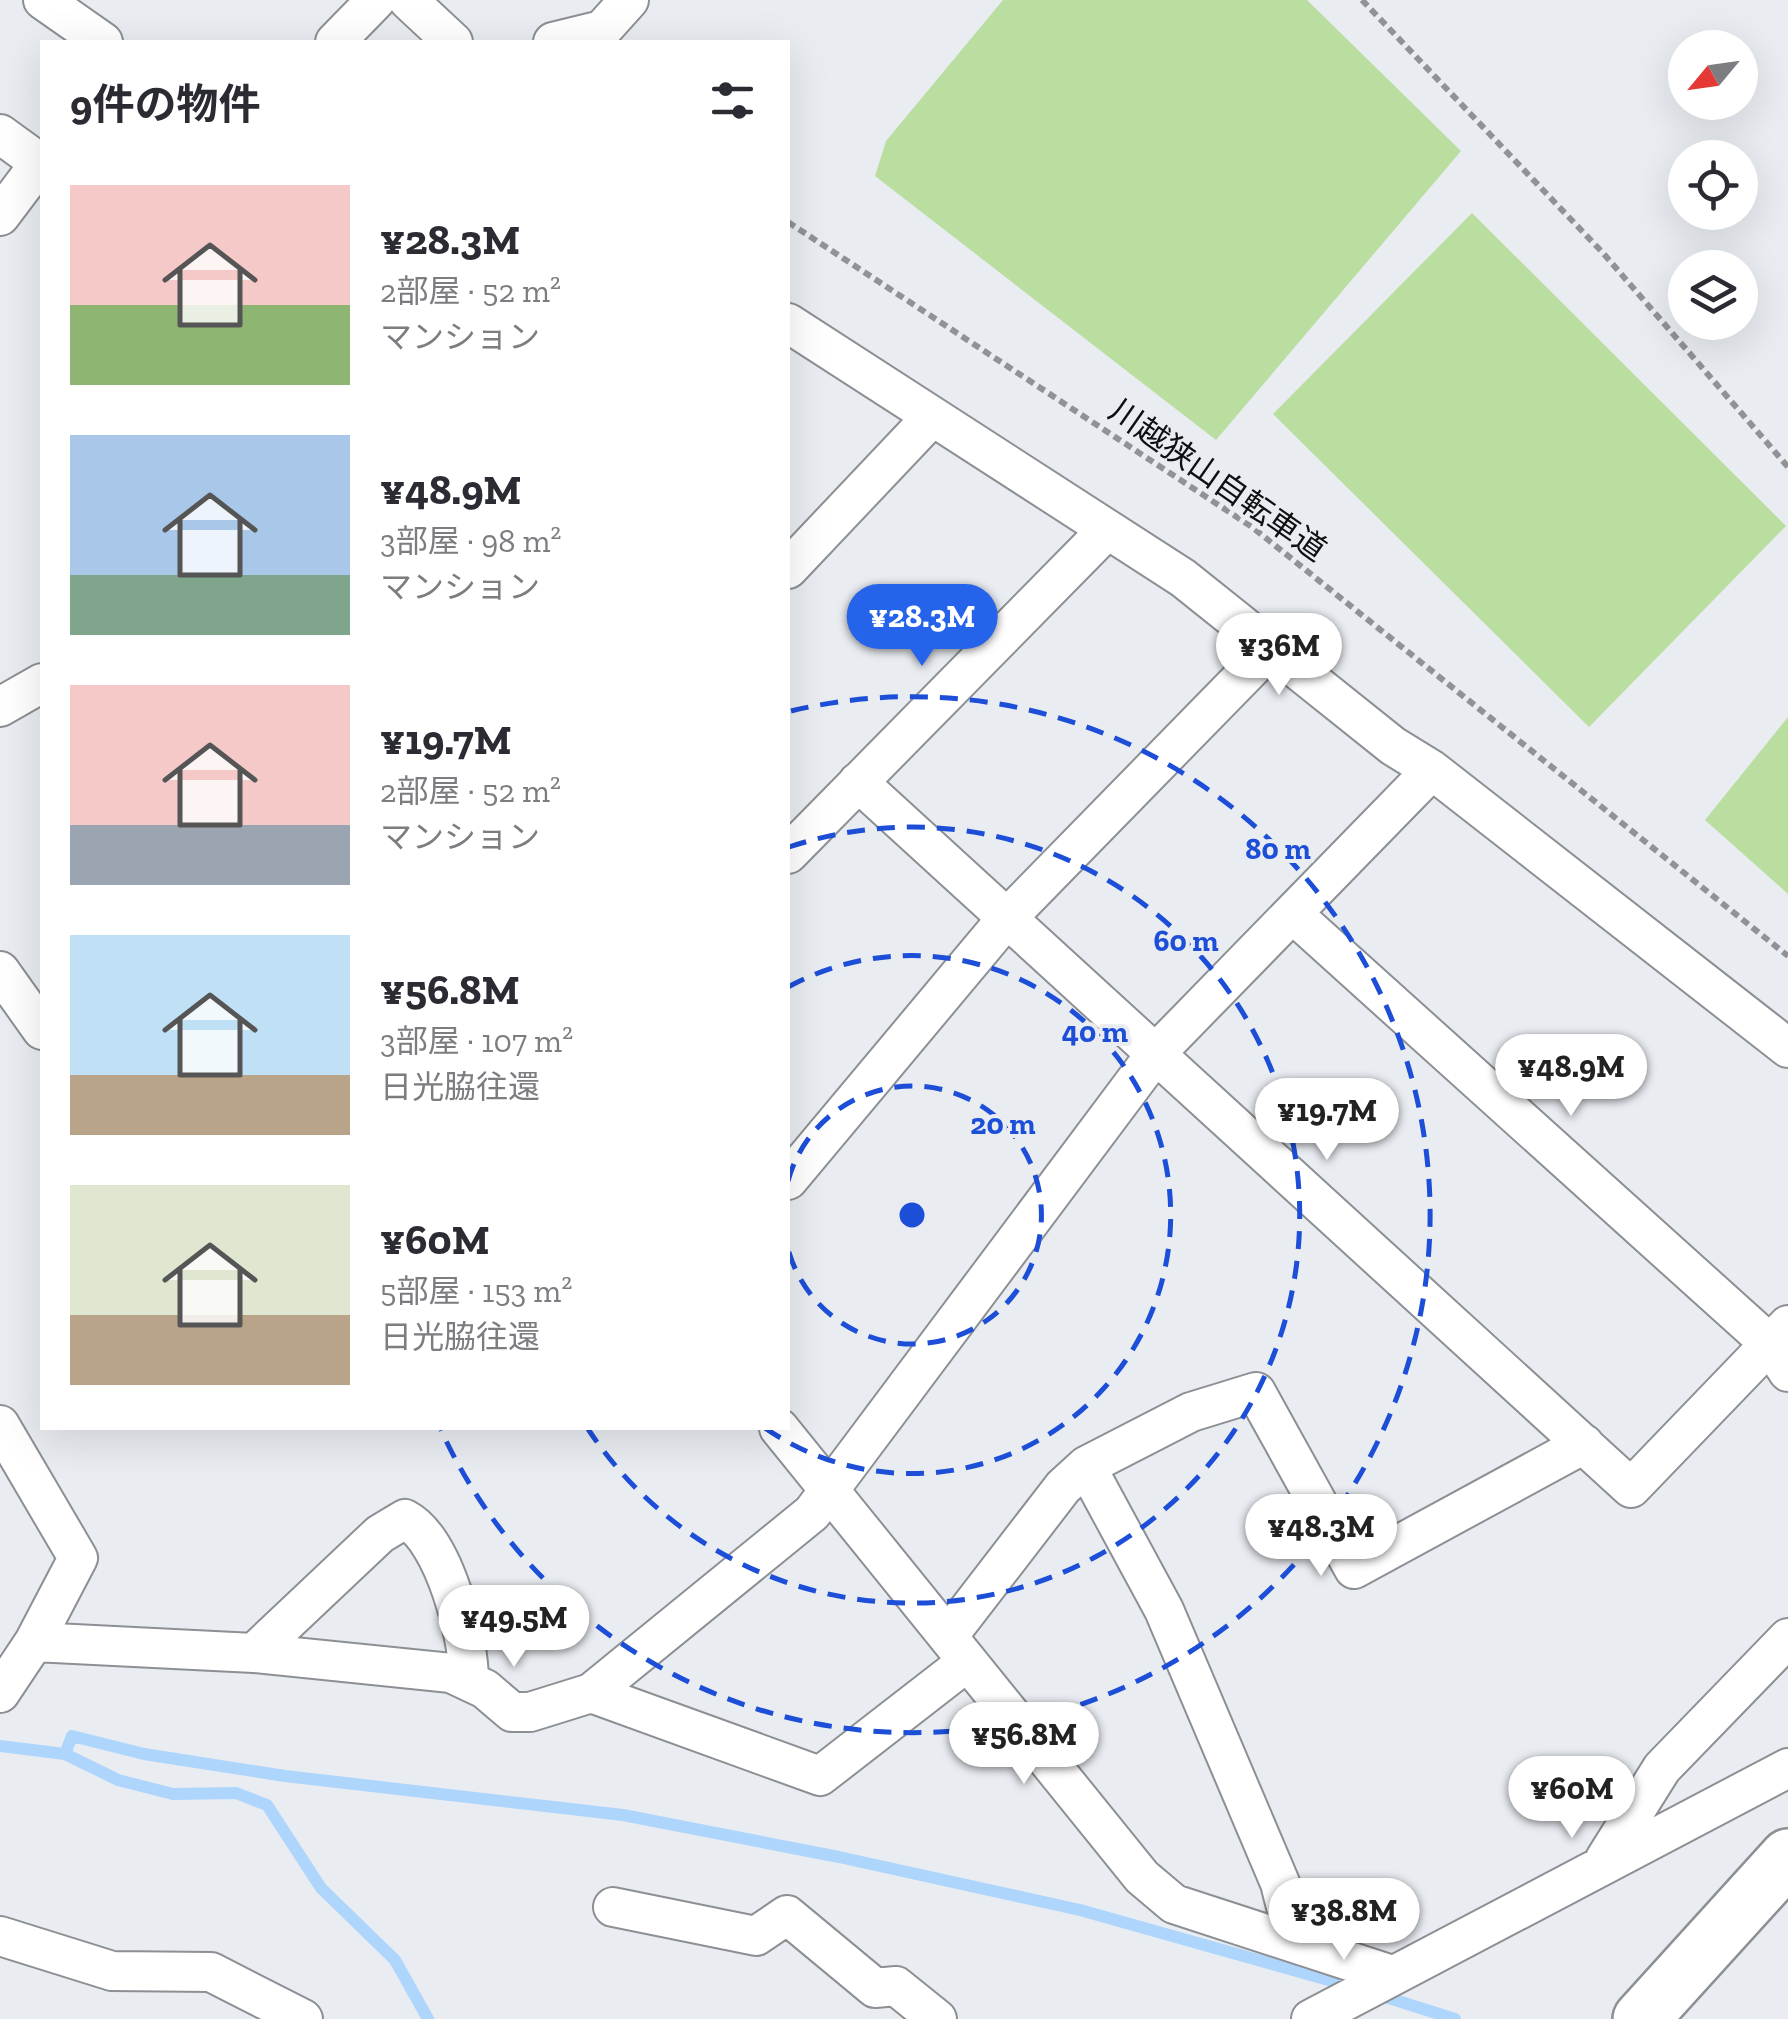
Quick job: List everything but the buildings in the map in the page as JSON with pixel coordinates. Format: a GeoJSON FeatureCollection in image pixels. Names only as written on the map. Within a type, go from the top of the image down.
{"type":"FeatureCollection","features":[{"type":"Feature","properties":{"kind":"highway"},"geometry":{"type":"LineString","coordinates":[[1641,2019],[1788,1856]]}},
{"type":"Feature","properties":{"kind":"street"},"geometry":{"type":"LineString","coordinates":[[44,0],[99,40]]}},
{"type":"Feature","properties":{"kind":"street"},"geometry":{"type":"LineString","coordinates":[[337,40],[376,0]]}},
{"type":"Feature","properties":{"kind":"street"},"geometry":{"type":"LineString","coordinates":[[408,0],[451,40]]}},
{"type":"Feature","properties":{"kind":"street"},"geometry":{"type":"LineString","coordinates":[[562,40],[602,30],[630,0]]}},
{"type":"Feature","properties":{"kind":"street"},"geometry":{"type":"LineString","coordinates":[[0,134],[40,163],[0,216]]}},
{"type":"Feature","properties":{"kind":"street"},"geometry":{"type":"LineString","coordinates":[[790,325],[930,420],[1183,578],[1393,746],[1432,770],[1788,1048]]}},
{"type":"Feature","properties":{"kind":"street"},"geometry":{"type":"LineString","coordinates":[[790,567],[930,420]]}},
{"type":"Feature","properties":{"kind":"street"},"geometry":{"type":"LineString","coordinates":[[790,852],[1106,531]]}},
{"type":"Feature","properties":{"kind":"street"},"geometry":{"type":"LineString","coordinates":[[790,1178],[1006,918],[1270,648]]}},
{"type":"Feature","properties":{"kind":"street"},"geometry":{"type":"LineString","coordinates":[[0,707],[40,684]]}},
{"type":"Feature","properties":{"kind":"street"},"geometry":{"type":"LineString","coordinates":[[34,1642],[254,1654],[451,1674],[469,1681],[512,1712],[530,1712],[591,1693],[812,1512],[1157,1052],[1432,770]]}},
{"type":"Feature","properties":{"kind":"street"},"geometry":{"type":"LineString","coordinates":[[858,782],[1631,1488],[1782,1347],[1294,914]]}},
{"type":"Feature","properties":{"kind":"street"},"geometry":{"type":"LineString","coordinates":[[0,971],[40,1027]]}},
{"type":"Feature","properties":{"kind":"street"},"geometry":{"type":"LineString","coordinates":[[591,1693],[820,1776],[958,1649],[1062,1488],[1086,1466],[1190,1412],[1256,1392],[1354,1569],[1584,1444]]}},
{"type":"Feature","properties":{"kind":"street"},"geometry":{"type":"LineString","coordinates":[[0,1426],[78,1558],[34,1642],[0,1693]]}},
{"type":"Feature","properties":{"kind":"street"},"geometry":{"type":"LineString","coordinates":[[781,1430],[1142,1878],[1174,1904],[1390,1976]]}},
{"type":"Feature","properties":{"kind":"street"},"geometry":{"type":"LineString","coordinates":[[1086,1466],[1164,1610],[1280,1883],[1296,1942]]}},
{"type":"Feature","properties":{"kind":"street"},"geometry":{"type":"LineString","coordinates":[[254,1654],[380,1534],[405,1519],[418,1526],[430,1542],[469,1646],[469,1681]]}},
{"type":"Feature","properties":{"kind":"street"},"geometry":{"type":"LineString","coordinates":[[1604,1862],[1662,1768],[1788,1638]]}},
{"type":"Feature","properties":{"kind":"street"},"geometry":{"type":"LineString","coordinates":[[1321,2014],[1788,1768]]}},
{"type":"Feature","properties":{"kind":"street"},"geometry":{"type":"LineString","coordinates":[[613,1907],[756,1936],[788,1915],[875,1988],[896,1986],[936,2019]]}},
{"type":"Feature","properties":{"kind":"street"},"geometry":{"type":"LineString","coordinates":[[0,1936],[112,1971],[210,1972],[303,2019]]}},
{"type":"Feature","properties":{"kind":"path"},"geometry":{"type":"LineString","coordinates":[[1362,0],[1603,254],[1788,467]]}},
{"type":"Feature","properties":{"kind":"path","name":"川越狭山自転車道"},"geometry":{"type":"LineString","coordinates":[[790,223],[1252,527],[1788,956]]}},
{"type":"Feature","properties":{"kind":"green space"},"geometry":{"type":"Polygon","coordinates":[[[1003,0],[1307,0],[1461,151],[1216,440],[875,176],[886,141],[1003,0]]]}},
{"type":"Feature","properties":{"kind":"green space"},"geometry":{"type":"Polygon","coordinates":[[[1472,213],[1786,526],[1589,727],[1273,414],[1472,213]]]}},
{"type":"Feature","properties":{"kind":"green space"},"geometry":{"type":"Polygon","coordinates":[[[1788,717],[1788,894],[1705,820],[1788,717]]]}},
{"type":"Feature","properties":{"kind":"waterway"},"geometry":{"type":"LineString","coordinates":[[65,1754],[72,1736],[144,1754],[285,1776],[623,1815],[1080,1910],[1357,1988]]}},
{"type":"Feature","properties":{"kind":"waterway"},"geometry":{"type":"LineString","coordinates":[[0,1746],[65,1754],[118,1780],[173,1794],[236,1793],[267,1805],[321,1888],[395,1960],[428,2019]]}},
{"type":"Feature","properties":{"kind":"waterway"},"geometry":{"type":"LineString","coordinates":[[1376,1994],[1455,2019]]}}]}
